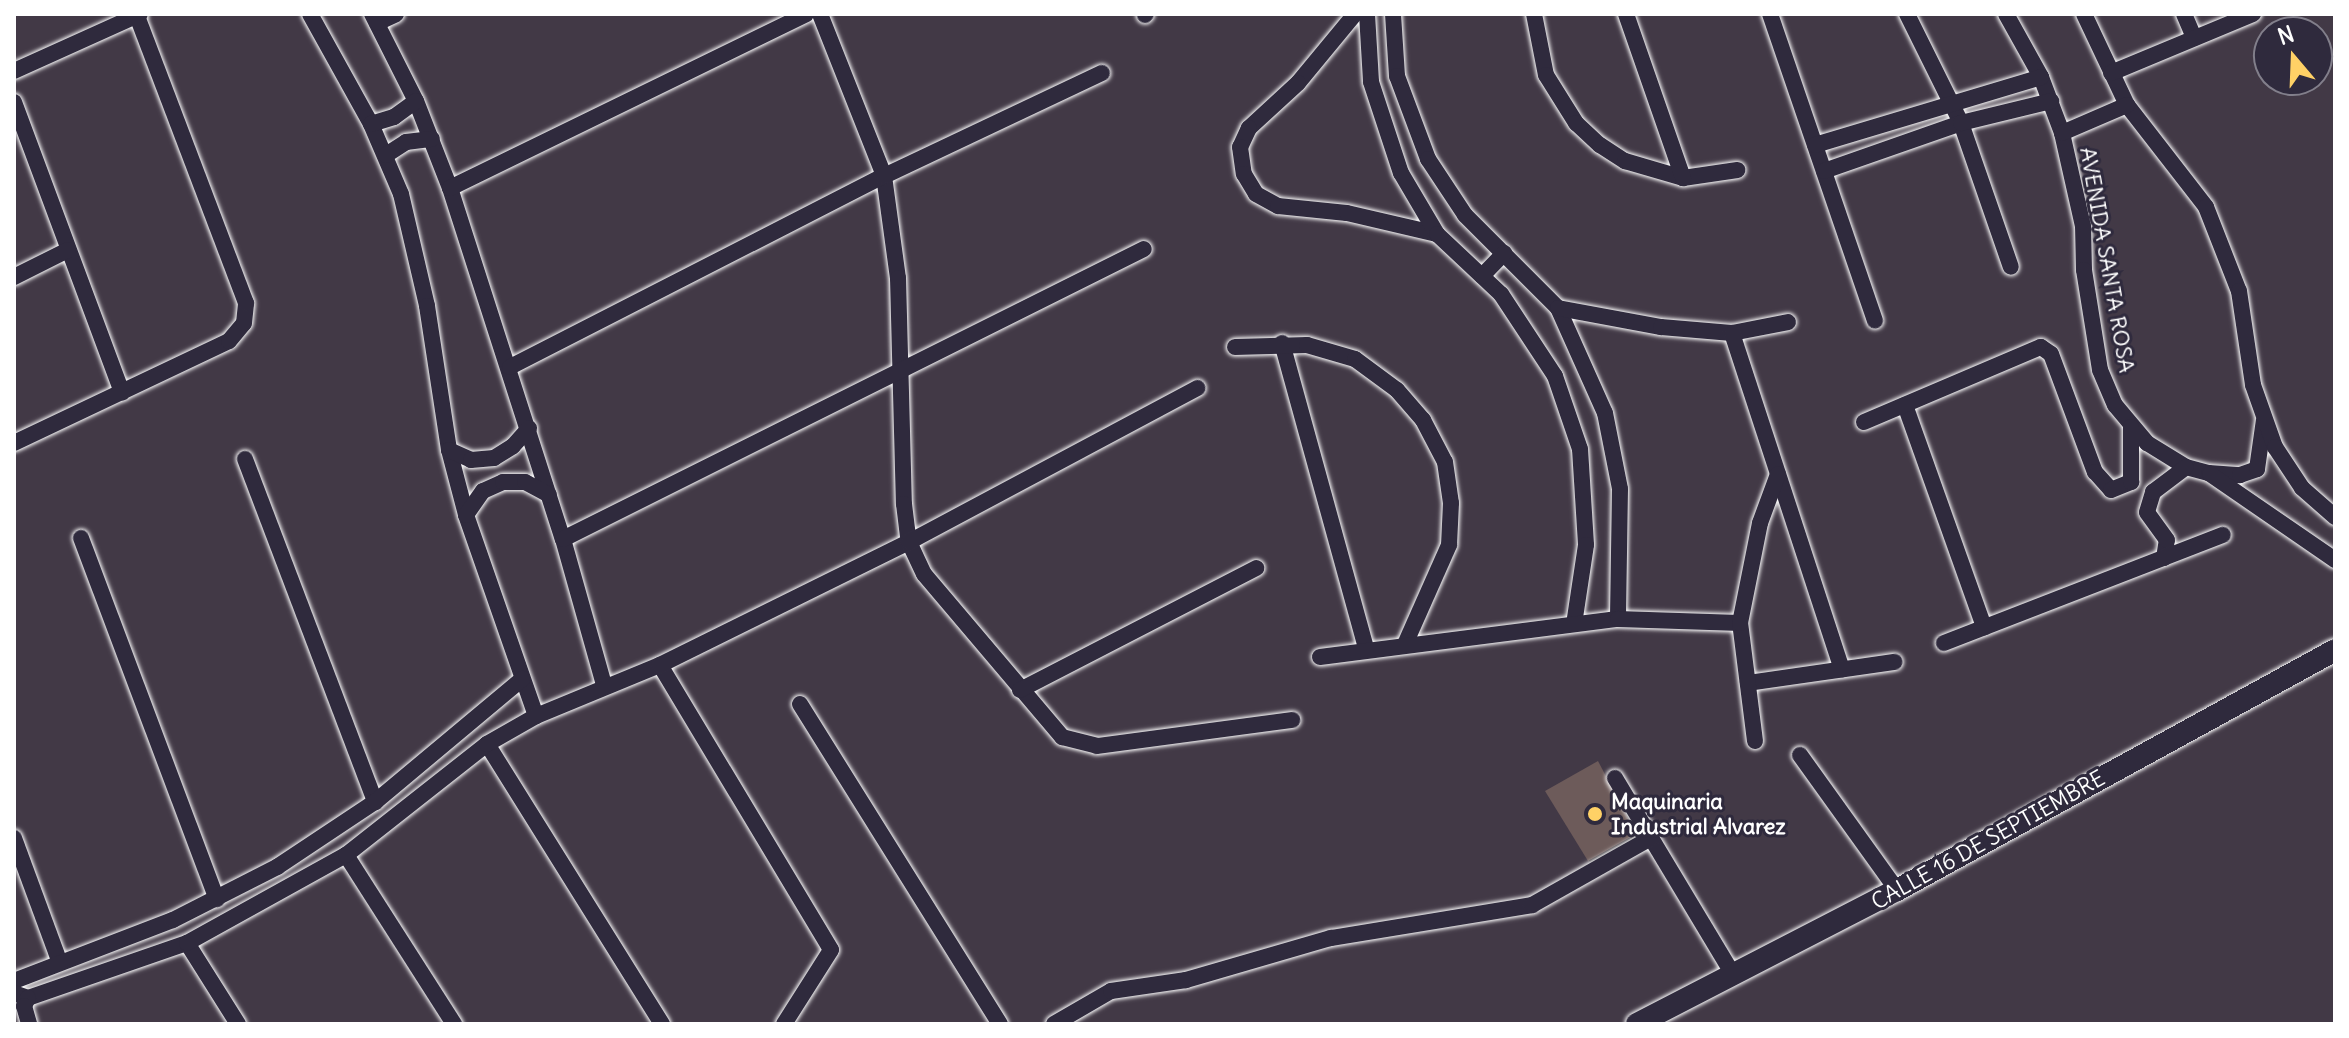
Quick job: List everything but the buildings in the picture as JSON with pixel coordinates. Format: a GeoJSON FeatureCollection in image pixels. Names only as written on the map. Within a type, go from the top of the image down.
{"type":"FeatureCollection","features":[{"type":"Feature","properties":{"kind":"street"},"geometry":{"type":"LineString","coordinates":[[85,35],[104,14]]}},
{"type":"Feature","properties":{"kind":"street"},"geometry":{"type":"LineString","coordinates":[[310,14],[386,155],[409,223],[424,292],[449,450],[466,515],[536,716]]}},
{"type":"Feature","properties":{"kind":"street"},"geometry":{"type":"LineString","coordinates":[[396,14],[374,19],[416,101],[450,188],[529,428],[604,685]]}},
{"type":"Feature","properties":{"kind":"street"},"geometry":{"type":"LineString","coordinates":[[450,188],[806,14]]}},
{"type":"Feature","properties":{"kind":"street"},"geometry":{"type":"LineString","coordinates":[[820,14],[884,176],[898,278],[909,542],[924,574],[1062,737],[1097,746],[1292,720]]}},
{"type":"Feature","properties":{"kind":"street"},"geometry":{"type":"LineString","coordinates":[[1355,14],[1298,83],[1249,128],[1240,147],[1244,174],[1256,194],[1278,206],[1347,213],[1437,234]]}},
{"type":"Feature","properties":{"kind":"street"},"geometry":{"type":"LineString","coordinates":[[1367,14],[1371,82],[1401,173],[1437,234],[1501,294],[1555,376],[1580,449],[1586,545],[1574,624]]}},
{"type":"Feature","properties":{"kind":"street"},"geometry":{"type":"LineString","coordinates":[[1393,14],[1397,76],[1428,159],[1465,215],[1558,308],[1608,428],[1620,489],[1618,619]]}},
{"type":"Feature","properties":{"kind":"street"},"geometry":{"type":"LineString","coordinates":[[1534,14],[1546,75],[1576,123],[1625,161],[1683,178],[1737,170]]}},
{"type":"Feature","properties":{"kind":"street"},"geometry":{"type":"LineString","coordinates":[[1626,14],[1683,178]]}},
{"type":"Feature","properties":{"kind":"street"},"geometry":{"type":"LineString","coordinates":[[1770,14],[1875,321]]}},
{"type":"Feature","properties":{"kind":"street"},"geometry":{"type":"LineString","coordinates":[[1907,14],[1961,123],[2011,267]]}},
{"type":"Feature","properties":{"kind":"street","name":"AVENIDA SANTA ROSA"},"geometry":{"type":"LineString","coordinates":[[2006,14],[2041,77],[2062,133],[2083,226],[2084,270],[2100,370],[2131,427],[2186,467],[2209,473],[2240,475],[2257,469],[2264,420]]}},
{"type":"Feature","properties":{"kind":"street","name":"AVENIDA SANTA ROSA"},"geometry":{"type":"LineString","coordinates":[[2084,14],[2127,105],[2206,207],[2230,262],[2264,420],[2287,468],[2335,517]]}},
{"type":"Feature","properties":{"kind":"street"},"geometry":{"type":"LineString","coordinates":[[2184,14],[2194,38]]}},
{"type":"Feature","properties":{"kind":"street"},"geometry":{"type":"LineString","coordinates":[[2111,73],[2253,14]]}},
{"type":"Feature","properties":{"kind":"street"},"geometry":{"type":"LineString","coordinates":[[14,71],[85,35],[138,15],[246,303],[244,323],[229,341],[14,443]]}},
{"type":"Feature","properties":{"kind":"street"},"geometry":{"type":"LineString","coordinates":[[510,367],[884,176],[1102,73]]}},
{"type":"Feature","properties":{"kind":"street"},"geometry":{"type":"LineString","coordinates":[[1815,145],[1951,100],[2041,77]]}},
{"type":"Feature","properties":{"kind":"street"},"geometry":{"type":"LineString","coordinates":[[371,124],[394,117],[416,101]]}},
{"type":"Feature","properties":{"kind":"street"},"geometry":{"type":"LineString","coordinates":[[1824,171],[1961,123],[2051,101]]}},
{"type":"Feature","properties":{"kind":"street"},"geometry":{"type":"LineString","coordinates":[[14,102],[122,393]]}},
{"type":"Feature","properties":{"kind":"street"},"geometry":{"type":"LineString","coordinates":[[2062,133],[2127,105]]}},
{"type":"Feature","properties":{"kind":"street"},"geometry":{"type":"LineString","coordinates":[[386,155],[406,142],[432,139]]}},
{"type":"Feature","properties":{"kind":"street"},"geometry":{"type":"LineString","coordinates":[[563,539],[902,373],[1144,249]]}},
{"type":"Feature","properties":{"kind":"street"},"geometry":{"type":"LineString","coordinates":[[14,277],[68,250]]}},
{"type":"Feature","properties":{"kind":"street"},"geometry":{"type":"LineString","coordinates":[[1482,276],[1504,253]]}},
{"type":"Feature","properties":{"kind":"street"},"geometry":{"type":"LineString","coordinates":[[1558,308],[1661,327],[1732,333],[1788,322]]}},
{"type":"Feature","properties":{"kind":"street"},"geometry":{"type":"LineString","coordinates":[[1732,333],[1842,669]]}},
{"type":"Feature","properties":{"kind":"street"},"geometry":{"type":"LineString","coordinates":[[1235,347],[1282,343],[1355,359],[1397,390],[1423,420],[1445,462],[1451,503],[1449,545],[1406,642]]}},
{"type":"Feature","properties":{"kind":"street"},"geometry":{"type":"LineString","coordinates":[[1282,343],[1366,648]]}},
{"type":"Feature","properties":{"kind":"street"},"geometry":{"type":"LineString","coordinates":[[1864,422],[2045,348],[2101,483],[2111,490],[2124,489],[2133,472],[2131,427]]}},
{"type":"Feature","properties":{"kind":"street"},"geometry":{"type":"LineString","coordinates":[[29,1024],[21,996],[187,943],[290,890],[346,855],[487,744],[536,716],[604,685],[660,665],[909,542],[1198,388]]}},
{"type":"Feature","properties":{"kind":"street"},"geometry":{"type":"LineString","coordinates":[[1905,405],[1984,627]]}},
{"type":"Feature","properties":{"kind":"street"},"geometry":{"type":"LineString","coordinates":[[449,450],[471,460],[494,458],[513,446],[529,428]]}},
{"type":"Feature","properties":{"kind":"street"},"geometry":{"type":"LineString","coordinates":[[245,459],[375,802]]}},
{"type":"Feature","properties":{"kind":"street"},"geometry":{"type":"LineString","coordinates":[[2164,558],[2167,540],[2147,512],[2158,487],[2186,467]]}},
{"type":"Feature","properties":{"kind":"street"},"geometry":{"type":"LineString","coordinates":[[2133,472],[2158,487]]}},
{"type":"Feature","properties":{"kind":"street","name":"AVENIDA SANTA ROSA"},"geometry":{"type":"LineString","coordinates":[[2209,473],[2335,560]]}},
{"type":"Feature","properties":{"kind":"street"},"geometry":{"type":"LineString","coordinates":[[1755,741],[1740,623],[1760,523],[1778,474]]}},
{"type":"Feature","properties":{"kind":"street"},"geometry":{"type":"LineString","coordinates":[[466,515],[483,491],[503,482],[525,482],[549,495]]}},
{"type":"Feature","properties":{"kind":"street"},"geometry":{"type":"LineString","coordinates":[[1944,643],[2223,535]]}},
{"type":"Feature","properties":{"kind":"street"},"geometry":{"type":"LineString","coordinates":[[81,538],[217,899]]}},
{"type":"Feature","properties":{"kind":"street"},"geometry":{"type":"LineString","coordinates":[[1020,690],[1256,568]]}},
{"type":"Feature","properties":{"kind":"street"},"geometry":{"type":"LineString","coordinates":[[1320,657],[1406,642],[1618,619],[1740,623]]}},
{"type":"Feature","properties":{"kind":"street","name":"CALLE 16 DE SEPTIEMBRE"},"geometry":{"type":"LineString","coordinates":[[1637,1024],[1897,890],[2335,650]]}},
{"type":"Feature","properties":{"kind":"street"},"geometry":{"type":"LineString","coordinates":[[1748,683],[1894,662]]}},
{"type":"Feature","properties":{"kind":"street"},"geometry":{"type":"LineString","coordinates":[[660,665],[831,950],[784,1024]]}},
{"type":"Feature","properties":{"kind":"street"},"geometry":{"type":"LineString","coordinates":[[14,981],[59,960],[173,920],[277,867],[375,802],[522,679]]}},
{"type":"Feature","properties":{"kind":"street"},"geometry":{"type":"LineString","coordinates":[[800,704],[1000,1024]]}},
{"type":"Feature","properties":{"kind":"street"},"geometry":{"type":"LineString","coordinates":[[487,744],[662,1024]]}},
{"type":"Feature","properties":{"kind":"street"},"geometry":{"type":"LineString","coordinates":[[1800,755],[1897,890]]}},
{"type":"Feature","properties":{"kind":"street"},"geometry":{"type":"LineString","coordinates":[[1615,778],[1733,974]]}},
{"type":"Feature","properties":{"kind":"street"},"geometry":{"type":"LineString","coordinates":[[14,838],[59,960]]}},
{"type":"Feature","properties":{"kind":"street"},"geometry":{"type":"LineString","coordinates":[[1054,1024],[1111,991],[1186,980],[1331,938],[1532,905],[1651,838]]}},
{"type":"Feature","properties":{"kind":"street"},"geometry":{"type":"LineString","coordinates":[[346,855],[454,1024]]}},
{"type":"Feature","properties":{"kind":"street"},"geometry":{"type":"LineString","coordinates":[[277,867],[290,890]]}},
{"type":"Feature","properties":{"kind":"street"},"geometry":{"type":"LineString","coordinates":[[187,943],[238,1024]]}},
{"type":"Feature","properties":{"kind":"place","name":"Maquinaria Industrial Alvarez"},"geometry":{"type":"Point","coordinates":[1595,814]}}]}
